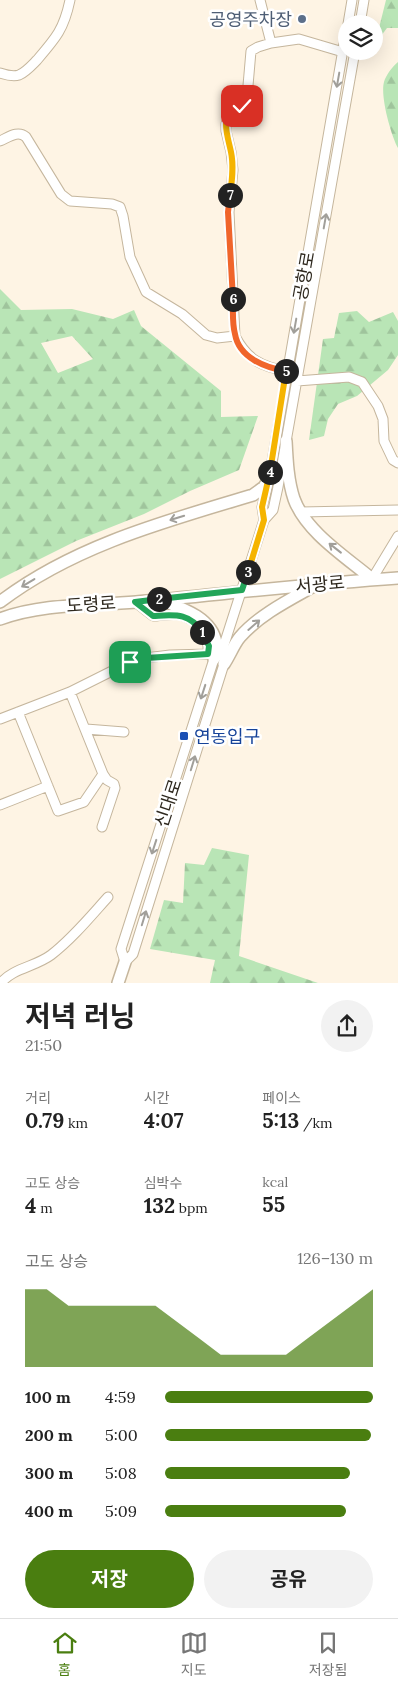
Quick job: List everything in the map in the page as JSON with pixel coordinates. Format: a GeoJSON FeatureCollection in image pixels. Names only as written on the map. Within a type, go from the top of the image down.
{"type":"FeatureCollection","features":[{"type":"Feature","properties":{"kind":"main road"},"geometry":{"type":"LineString","coordinates":[[286,441],[288,475],[294,499],[301,512],[316,533],[372,580]]}},
{"type":"Feature","properties":{"kind":"main road"},"geometry":{"type":"LineString","coordinates":[[0,602],[29,582],[80,554],[157,524],[253,495],[264,487],[269,479]]}},
{"type":"Feature","properties":{"kind":"main road","name":"서광로"},"geometry":{"type":"LineString","coordinates":[[242,590],[398,578]]}},
{"type":"Feature","properties":{"kind":"main road"},"geometry":{"type":"LineString","coordinates":[[219,661],[240,637],[260,620],[282,604],[318,584]]}},
{"type":"Feature","properties":{"kind":"main road","name":"도령로"},"geometry":{"type":"LineString","coordinates":[[0,620],[27,611],[75,604],[135,602],[242,590]]}},
{"type":"Feature","properties":{"kind":"main road"},"geometry":{"type":"LineString","coordinates":[[157,599],[191,611],[203,622],[212,634],[219,661]]}},
{"type":"Feature","properties":{"kind":"main road","name":"신대로"},"geometry":{"type":"LineString","coordinates":[[118,983],[125,962]]}},
{"type":"Feature","properties":{"kind":"street"},"geometry":{"type":"LineString","coordinates":[[0,73],[19,75],[30,68],[57,38],[66,18],[70,0]]}},
{"type":"Feature","properties":{"kind":"street"},"geometry":{"type":"LineString","coordinates":[[260,0],[271,43]]}},
{"type":"Feature","properties":{"kind":"street"},"geometry":{"type":"LineString","coordinates":[[350,15],[352,0]]}},
{"type":"Feature","properties":{"kind":"street"},"geometry":{"type":"LineString","coordinates":[[362,15],[364,0]]}},
{"type":"Feature","properties":{"kind":"street"},"geometry":{"type":"LineString","coordinates":[[288,371],[269,368],[253,360],[240,346],[235,336],[228,212],[233,170],[226,124],[247,98],[251,52],[258,47],[299,39],[338,51]]}},
{"type":"Feature","properties":{"kind":"street","name":"공항로"},"geometry":{"type":"LineString","coordinates":[[264,520],[262,507],[269,479],[342,60]]}},
{"type":"Feature","properties":{"kind":"street","name":"공항로"},"geometry":{"type":"LineString","coordinates":[[242,590],[264,520],[273,510],[353,60]]}},
{"type":"Feature","properties":{"kind":"street"},"geometry":{"type":"LineString","coordinates":[[0,141],[18,133],[23,134],[61,194],[70,201],[112,204],[120,207],[130,257],[146,292],[182,314],[206,335],[217,338],[235,336]]}},
{"type":"Feature","properties":{"kind":"street"},"geometry":{"type":"LineString","coordinates":[[297,381],[349,377],[362,382],[378,406],[383,419],[384,441],[393,460],[398,463]]}},
{"type":"Feature","properties":{"kind":"street"},"geometry":{"type":"LineString","coordinates":[[301,512],[398,510]]}},
{"type":"Feature","properties":{"kind":"street"},"geometry":{"type":"LineString","coordinates":[[372,580],[398,536]]}},
{"type":"Feature","properties":{"kind":"street","name":"신대로"},"geometry":{"type":"LineString","coordinates":[[125,962],[121,950],[242,590]]}},
{"type":"Feature","properties":{"kind":"street"},"geometry":{"type":"LineString","coordinates":[[0,719],[70,692],[130,662],[162,656],[208,654],[209,646],[206,638],[200,628],[191,620],[179,615],[153,616],[135,602]]}},
{"type":"Feature","properties":{"kind":"street"},"geometry":{"type":"LineString","coordinates":[[70,692],[103,774],[107,780],[114,784],[115,788],[102,827]]}},
{"type":"Feature","properties":{"kind":"street"},"geometry":{"type":"LineString","coordinates":[[18,712],[58,811],[84,802],[103,774]]}},
{"type":"Feature","properties":{"kind":"street"},"geometry":{"type":"LineString","coordinates":[[86,729],[124,732]]}},
{"type":"Feature","properties":{"kind":"street"},"geometry":{"type":"LineString","coordinates":[[0,805],[48,786]]}},
{"type":"Feature","properties":{"kind":"street"},"geometry":{"type":"LineString","coordinates":[[1,983],[7,975],[32,966],[50,956],[108,898]]}},
{"type":"Feature","properties":{"kind":"green space"},"geometry":{"type":"Polygon","coordinates":[[[386,0],[398,0],[398,28],[387,28],[383,33],[382,15],[386,0]]]}},
{"type":"Feature","properties":{"kind":"green space"},"geometry":{"type":"Polygon","coordinates":[[[398,62],[398,148],[387,115],[383,88],[386,77],[398,62]]]}},
{"type":"Feature","properties":{"kind":"green space"},"geometry":{"type":"Polygon","coordinates":[[[0,289],[21,310],[72,309],[113,319],[134,310],[141,326],[221,391],[221,417],[258,416],[239,470],[190,491],[144,514],[76,541],[0,579],[0,289]],[[72,336],[41,343],[58,373],[93,359],[72,336]]]}},
{"type":"Feature","properties":{"kind":"green space"},"geometry":{"type":"Polygon","coordinates":[[[357,311],[369,322],[393,312],[398,321],[398,355],[388,370],[357,396],[338,404],[328,419],[324,436],[309,440],[323,339],[334,338],[339,313],[357,311]]]}},
{"type":"Feature","properties":{"kind":"green space"},"geometry":{"type":"Polygon","coordinates":[[[212,848],[249,855],[239,956],[318,983],[210,983],[215,960],[150,949],[164,900],[183,903],[185,863],[204,865],[212,848]]]}},
{"type":"Feature","properties":{"kind":"place","name":"공영주차장"},"geometry":{"type":"Point","coordinates":[302,19]}},
{"type":"Feature","properties":{"kind":"place","name":"연동입구"},"geometry":{"type":"Point","coordinates":[184,736]}},
{"type":"Feature","properties":{"kind":"route"},"geometry":{"type":"LineString","coordinates":[[130,662],[170,655],[208,654],[209,646],[206,638],[200,628],[191,620],[179,615],[153,616],[135,602],[242,590],[264,520],[262,507],[269,479],[288,371],[269,368],[253,360],[240,346],[235,336],[228,212],[233,170],[226,124],[242,106]]}}]}
